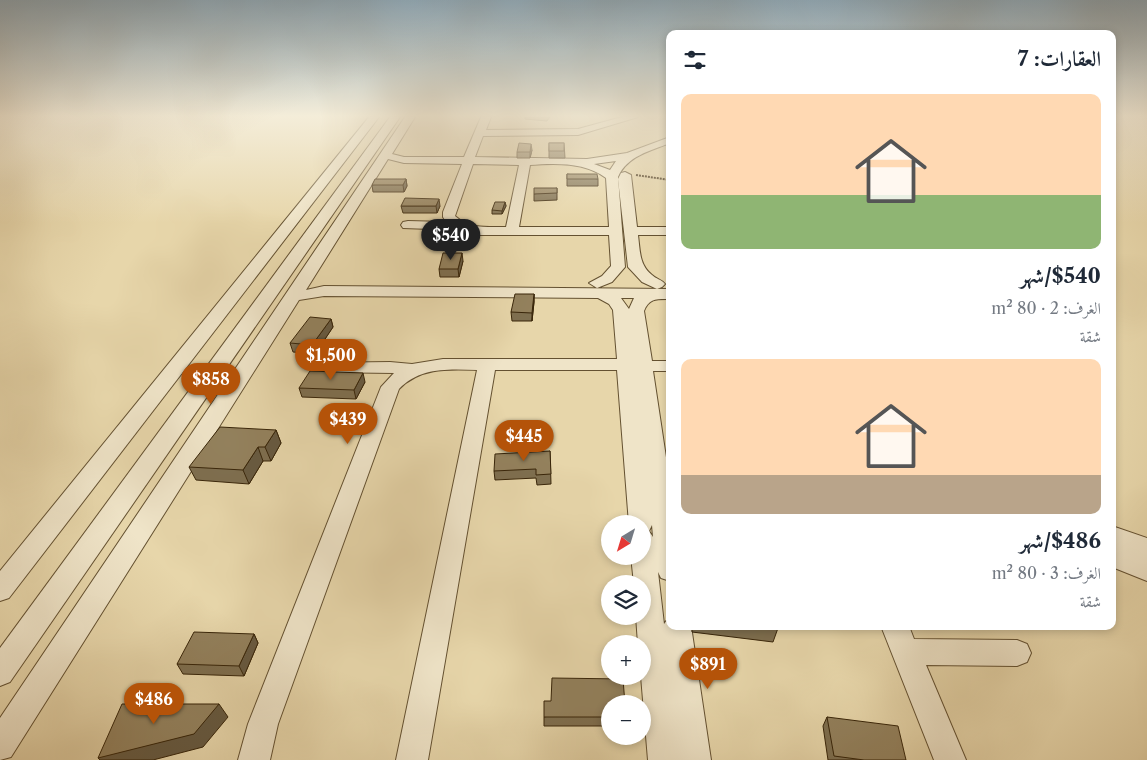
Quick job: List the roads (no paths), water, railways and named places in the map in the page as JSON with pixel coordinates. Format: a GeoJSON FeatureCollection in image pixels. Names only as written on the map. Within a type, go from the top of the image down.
{"type":"FeatureCollection","features":[{"type":"Feature","properties":{"kind":"street"},"geometry":{"type":"LineString","coordinates":[[0,590],[346,152]]}},
{"type":"Feature","properties":{"kind":"street"},"geometry":{"type":"LineString","coordinates":[[0,672],[371,152]]}},
{"type":"Feature","properties":{"kind":"street"},"geometry":{"type":"LineString","coordinates":[[0,746],[386,152]]}},
{"type":"Feature","properties":{"kind":"street"},"geometry":{"type":"LineString","coordinates":[[458,226],[449,217],[449,212],[471,152]]}},
{"type":"Feature","properties":{"kind":"street"},"geometry":{"type":"LineString","coordinates":[[380,162],[400,164],[587,162],[629,156],[638,152]]}},
{"type":"Feature","properties":{"kind":"street"},"geometry":{"type":"LineString","coordinates":[[655,152],[640,159],[628,168],[624,179],[635,267],[646,279],[662,289]]}},
{"type":"Feature","properties":{"kind":"street"},"geometry":{"type":"LineString","coordinates":[[599,288],[618,267],[612,177],[617,166],[629,156]]}},
{"type":"Feature","properties":{"kind":"street"},"geometry":{"type":"LineString","coordinates":[[380,162],[398,160],[586,166],[603,170],[612,177]]}},
{"type":"Feature","properties":{"kind":"street"},"geometry":{"type":"LineString","coordinates":[[512,231],[524,164]]}},
{"type":"Feature","properties":{"kind":"street"},"geometry":{"type":"LineString","coordinates":[[408,226],[458,226],[480,231],[616,231]]}},
{"type":"Feature","properties":{"kind":"street"},"geometry":{"type":"LineString","coordinates":[[632,231],[666,231]]}},
{"type":"Feature","properties":{"kind":"street"},"geometry":{"type":"LineString","coordinates":[[309,271],[315,278],[330,281],[662,289]]}},
{"type":"Feature","properties":{"kind":"street"},"geometry":{"type":"LineString","coordinates":[[292,298],[324,291],[599,288],[619,305],[634,366],[666,547]]}},
{"type":"Feature","properties":{"kind":"street"},"geometry":{"type":"LineString","coordinates":[[641,515],[634,366],[636,311],[640,301],[662,289]]}},
{"type":"Feature","properties":{"kind":"street"},"geometry":{"type":"LineString","coordinates":[[318,366],[390,367],[412,370],[443,364],[666,366]]}},
{"type":"Feature","properties":{"kind":"street"},"geometry":{"type":"LineString","coordinates":[[412,760],[487,364]]}},
{"type":"Feature","properties":{"kind":"street"},"geometry":{"type":"LineString","coordinates":[[254,760],[263,724],[390,387],[399,378],[412,370]]}},
{"type":"Feature","properties":{"kind":"street"},"geometry":{"type":"LineString","coordinates":[[1116,537],[1147,549]]}},
{"type":"Feature","properties":{"kind":"street"},"geometry":{"type":"LineString","coordinates":[[1116,558],[1147,570]]}},
{"type":"Feature","properties":{"kind":"street"},"geometry":{"type":"LineString","coordinates":[[645,565],[664,760]]}},
{"type":"Feature","properties":{"kind":"street"},"geometry":{"type":"LineString","coordinates":[[678,630],[695,760]]}},
{"type":"Feature","properties":{"kind":"street"},"geometry":{"type":"LineString","coordinates":[[950,760],[900,639],[1017,653]]}}]}
